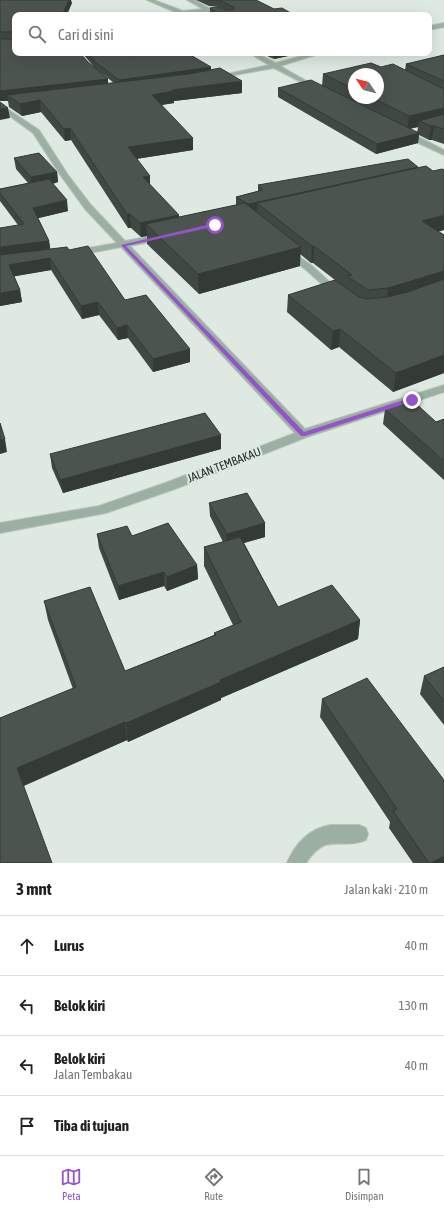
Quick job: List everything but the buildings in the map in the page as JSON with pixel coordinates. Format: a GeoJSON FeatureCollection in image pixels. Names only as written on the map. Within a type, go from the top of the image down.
{"type":"FeatureCollection","features":[{"type":"Feature","properties":{"kind":"street"},"geometry":{"type":"LineString","coordinates":[[150,0],[180,12]]}},
{"type":"Feature","properties":{"kind":"street"},"geometry":{"type":"LineString","coordinates":[[190,0],[207,9]]}},
{"type":"Feature","properties":{"kind":"street"},"geometry":{"type":"LineString","coordinates":[[194,12],[207,9],[218,9],[224,12]]}},
{"type":"Feature","properties":{"kind":"street"},"geometry":{"type":"LineString","coordinates":[[432,27],[444,25]]}},
{"type":"Feature","properties":{"kind":"street"},"geometry":{"type":"LineString","coordinates":[[257,56],[322,91]]}},
{"type":"Feature","properties":{"kind":"street"},"geometry":{"type":"LineString","coordinates":[[205,79],[273,66],[308,56]]}},
{"type":"Feature","properties":{"kind":"street"},"geometry":{"type":"LineString","coordinates":[[2,105],[36,132],[65,176],[88,207],[303,434]]}},
{"type":"Feature","properties":{"kind":"street"},"geometry":{"type":"LineString","coordinates":[[406,132],[444,153]]}},
{"type":"Feature","properties":{"kind":"street"},"geometry":{"type":"LineString","coordinates":[[68,254],[168,236]]}},
{"type":"Feature","properties":{"kind":"street"},"geometry":{"type":"LineString","coordinates":[[282,246],[345,300]]}},
{"type":"Feature","properties":{"kind":"street","name":"JALAN TEMBAKAU"},"geometry":{"type":"LineString","coordinates":[[0,528],[101,510],[170,486],[303,434],[444,388]]}},
{"type":"Feature","properties":{"kind":"street"},"geometry":{"type":"LineString","coordinates":[[296,863],[300,854],[312,842],[329,834],[359,834]]}},
{"type":"Feature","properties":{"kind":"route"},"geometry":{"type":"LineString","coordinates":[[215,225],[123,245],[303,434],[412,400]]}}]}
